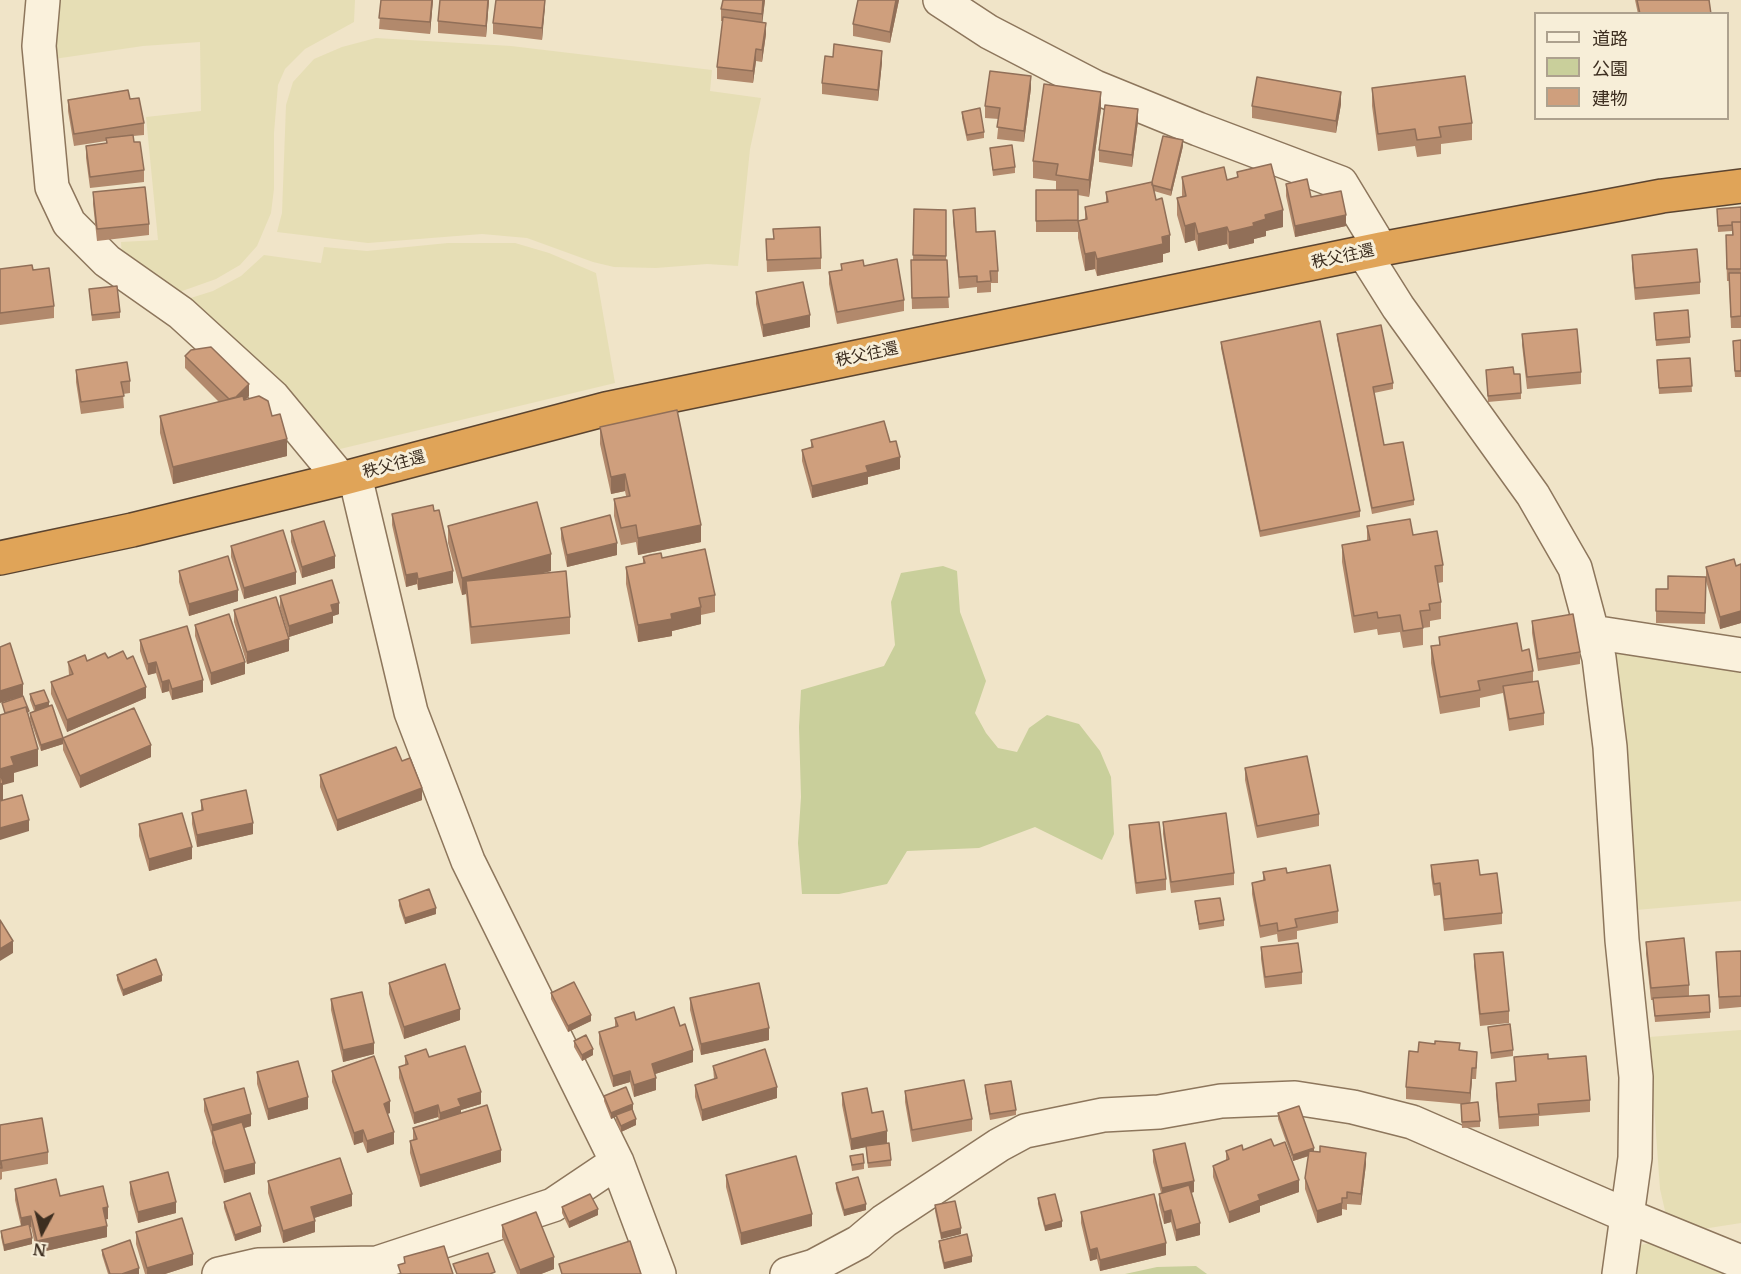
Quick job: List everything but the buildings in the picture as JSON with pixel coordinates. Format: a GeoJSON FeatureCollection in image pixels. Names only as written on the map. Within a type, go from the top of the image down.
{"type":"FeatureCollection","features":[{"type":"Feature","properties":{"kind":"highway","name":"秩父往還"},"geometry":{"type":"LineString","coordinates":[[0,558],[132,530],[348,478],[606,409],[1372,251],[1662,196],[1741,186]]}},
{"type":"Feature","properties":{"kind":"street"},"geometry":{"type":"LineString","coordinates":[[43,0],[39,46],[52,187],[69,224],[107,261],[181,313],[273,397],[348,478],[411,712],[468,861],[616,1162],[659,1274]]}},
{"type":"Feature","properties":{"kind":"street"},"geometry":{"type":"LineString","coordinates":[[940,0],[989,32],[1095,87],[1341,183],[1398,307],[1533,495],[1575,568],[1599,658],[1610,747],[1622,940],[1636,1077],[1635,1158],[1619,1274]]}},
{"type":"Feature","properties":{"kind":"street"},"geometry":{"type":"LineString","coordinates":[[1592,632],[1741,656]]}},
{"type":"Feature","properties":{"kind":"street"},"geometry":{"type":"LineString","coordinates":[[787,1274],[814,1266],[858,1242],[884,1221],[999,1145],[1025,1131],[1103,1115],[1159,1112],[1221,1101],[1295,1098],[1353,1107],[1412,1122],[1628,1216],[1741,1262]]}},
{"type":"Feature","properties":{"kind":"street"},"geometry":{"type":"LineString","coordinates":[[219,1274],[258,1265],[377,1263],[553,1205],[616,1162]]}},
{"type":"Feature","properties":{"kind":"shaded area"},"geometry":{"type":"Polygon","coordinates":[[[55,0],[355,0],[354,22],[305,49],[285,69],[278,85],[271,213],[257,246],[240,265],[216,279],[171,295],[122,260],[121,242],[158,240],[146,117],[201,111],[200,42],[143,46],[54,59],[55,0]]]}},
{"type":"Feature","properties":{"kind":"shaded area"},"geometry":{"type":"Polygon","coordinates":[[[376,38],[511,46],[712,70],[710,91],[761,98],[750,149],[738,266],[707,264],[656,268],[614,267],[593,262],[527,238],[482,234],[368,243],[277,232],[282,213],[286,105],[293,82],[314,59],[342,47],[376,38]]]}},
{"type":"Feature","properties":{"kind":"shaded area"},"geometry":{"type":"Polygon","coordinates":[[[448,243],[515,243],[549,253],[596,273],[615,383],[340,449],[331,449],[181,301],[213,291],[241,276],[264,255],[321,263],[324,247],[367,251],[448,243]]]}},
{"type":"Feature","properties":{"kind":"shaded area"},"geometry":{"type":"Polygon","coordinates":[[[1615,651],[1741,669],[1741,901],[1636,910],[1615,651]]]}},
{"type":"Feature","properties":{"kind":"shaded area"},"geometry":{"type":"Polygon","coordinates":[[[1741,1030],[1741,1223],[1696,1230],[1666,1215],[1660,1189],[1649,1037],[1741,1030]]]}},
{"type":"Feature","properties":{"kind":"shaded area"},"geometry":{"type":"Polygon","coordinates":[[[1649,1243],[1729,1274],[1633,1274],[1637,1246],[1649,1243]]]}},
{"type":"Feature","properties":{"kind":"green space"},"geometry":{"type":"Polygon","coordinates":[[[943,566],[957,571],[960,612],[986,681],[975,713],[986,733],[998,748],[1017,752],[1029,728],[1047,715],[1079,724],[1100,751],[1111,777],[1114,834],[1102,860],[1035,827],[979,848],[907,851],[887,884],[839,894],[802,894],[798,843],[801,797],[799,727],[801,690],[884,666],[895,645],[891,602],[901,573],[943,566]]]}},
{"type":"Feature","properties":{"kind":"green space"},"geometry":{"type":"Polygon","coordinates":[[[1196,1266],[1207,1274],[1125,1274],[1157,1267],[1196,1266]]]}}]}
